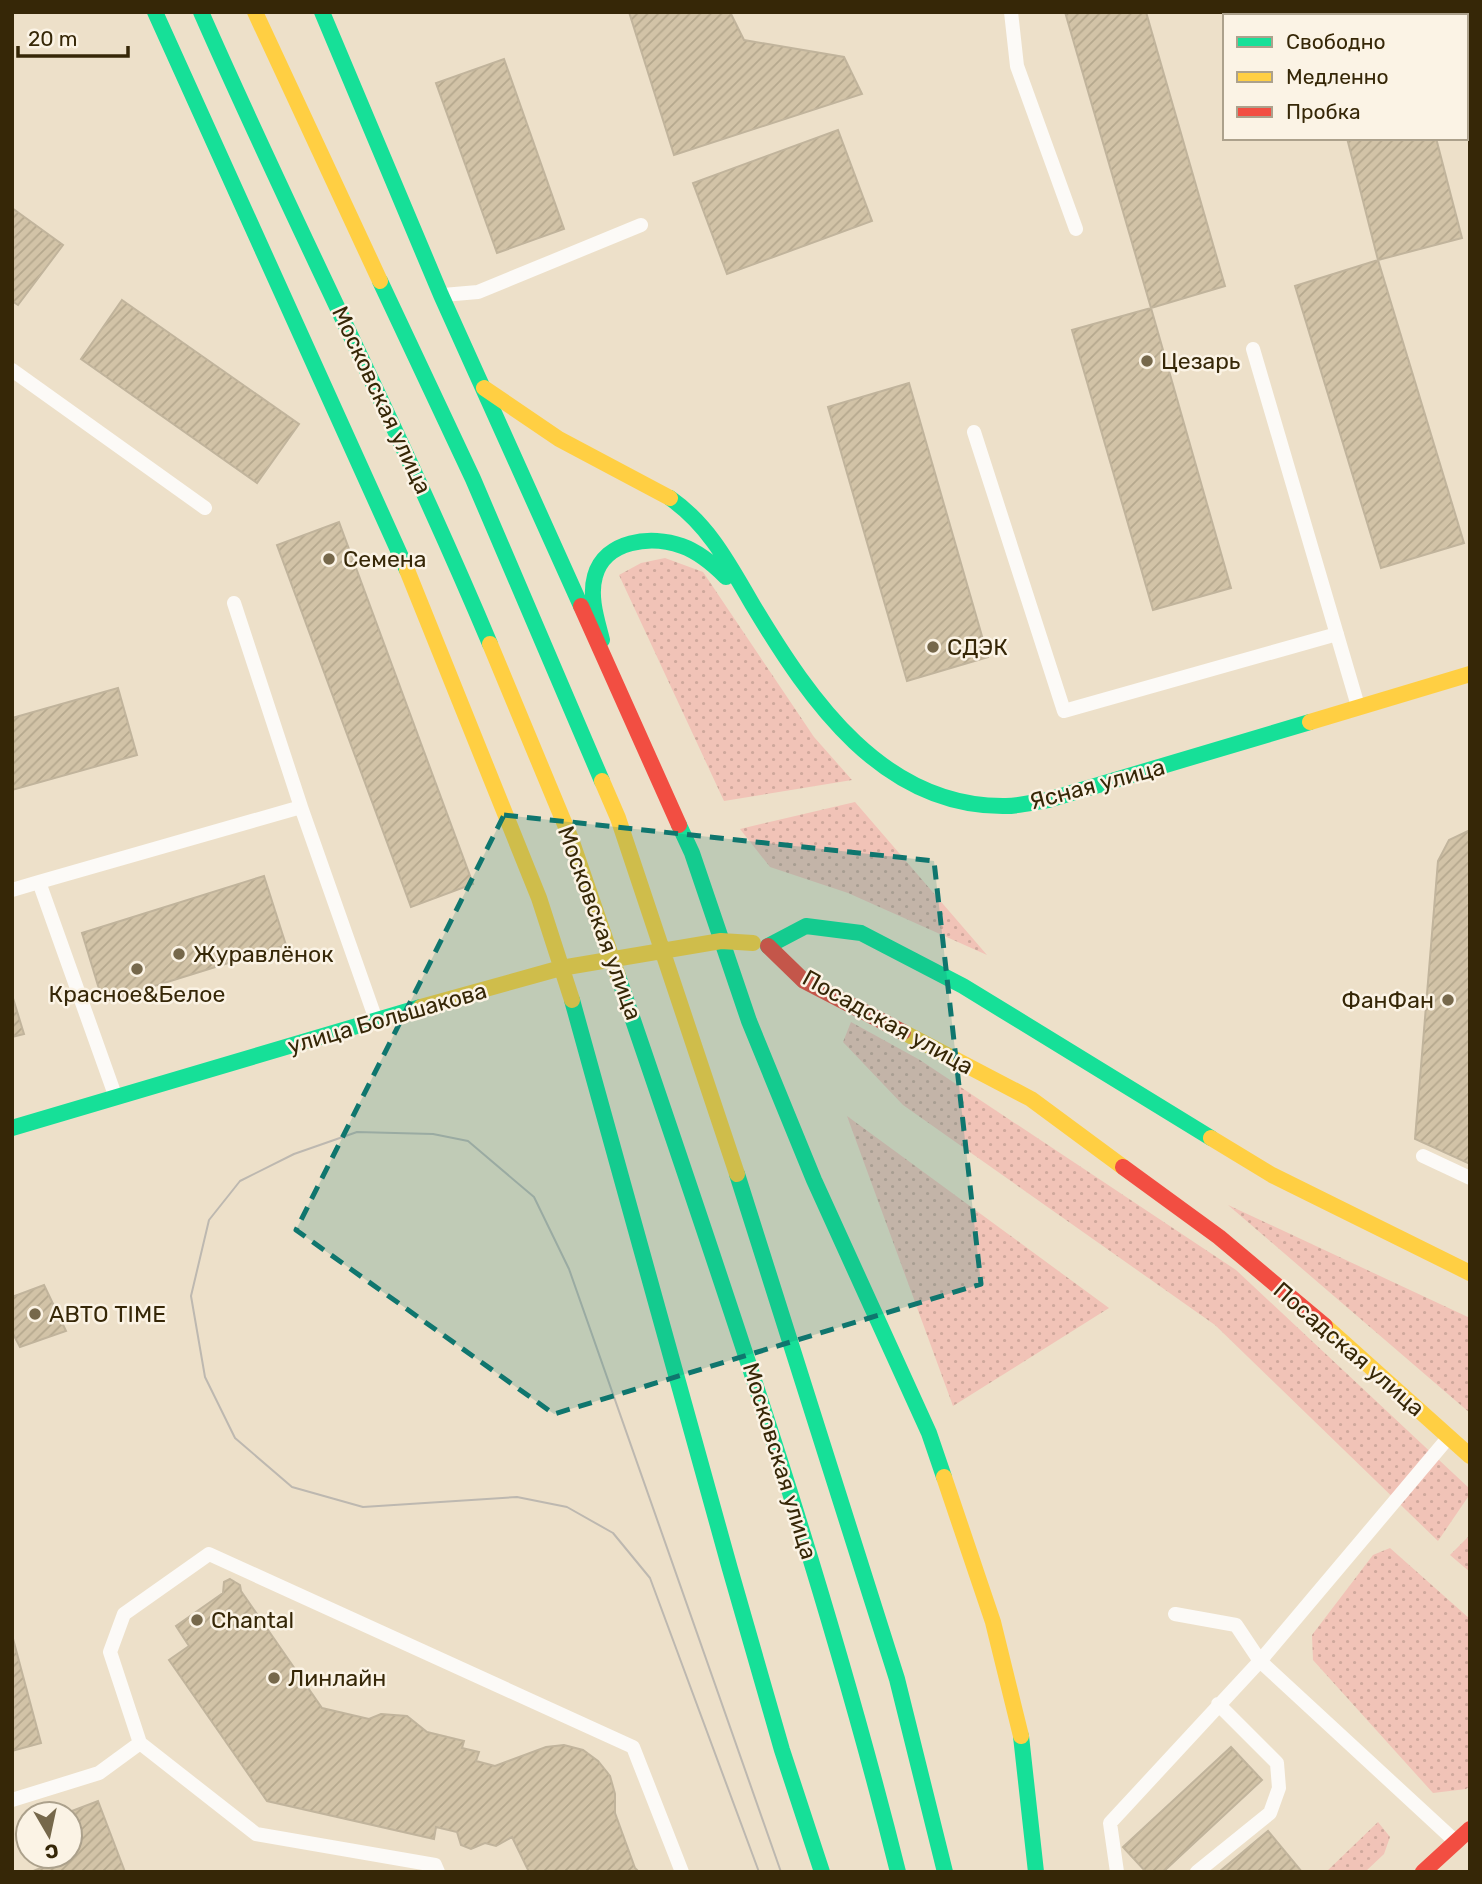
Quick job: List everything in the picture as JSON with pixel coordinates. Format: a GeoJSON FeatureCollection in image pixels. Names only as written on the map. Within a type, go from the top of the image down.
{"type":"FeatureCollection","features":[{"type":"Feature","properties":{"kind":"main road"},"geometry":{"type":"LineString","coordinates":[[155,12],[391,531],[539,898],[587,1046],[782,1750],[822,1872]]}},
{"type":"Feature","properties":{"kind":"main road","name":"Московская улица"},"geometry":{"type":"LineString","coordinates":[[201,12],[252,128],[431,504],[571,839],[766,1412],[861,1723],[898,1872]]}},
{"type":"Feature","properties":{"kind":"main road","name":"Московская улица"},"geometry":{"type":"LineString","coordinates":[[255,12],[473,479],[618,818],[715,1105],[897,1679],[945,1872]]}},
{"type":"Feature","properties":{"kind":"main road"},"geometry":{"type":"LineString","coordinates":[[322,12],[441,295],[604,652],[692,853],[749,1021],[814,1180],[929,1433],[993,1622],[1021,1732],[1036,1872]]}},
{"type":"Feature","properties":{"kind":"main road"},"geometry":{"type":"LineString","coordinates":[[484,388],[556,437],[654,485],[679,505],[706,530],[755,607]]}},
{"type":"Feature","properties":{"kind":"main road"},"geometry":{"type":"LineString","coordinates":[[604,652],[593,603],[595,575],[606,554],[624,545],[662,541],[710,560],[755,607]]}},
{"type":"Feature","properties":{"kind":"main road","name":"Ясная улица"},"geometry":{"type":"LineString","coordinates":[[755,607],[844,736],[885,767],[933,792],[964,802],[1003,806],[1048,800],[1470,674]]}},
{"type":"Feature","properties":{"kind":"main road"},"geometry":{"type":"LineString","coordinates":[[768,946],[806,926],[861,933],[963,986],[1272,1175],[1470,1273]]}},
{"type":"Feature","properties":{"kind":"main road","name":"улица Большакова"},"geometry":{"type":"LineString","coordinates":[[12,1128],[376,1019],[561,968],[721,941],[768,946]]}},
{"type":"Feature","properties":{"kind":"main road","name":"Посадская улица"},"geometry":{"type":"LineString","coordinates":[[768,946],[804,981],[1031,1099],[1219,1237],[1359,1354],[1470,1456]]}},
{"type":"Feature","properties":{"kind":"main road"},"geometry":{"type":"LineString","coordinates":[[1423,1872],[1441,1865],[1456,1842],[1470,1829]]}},
{"type":"Feature","properties":{"kind":"lane"},"geometry":{"type":"LineString","coordinates":[[1011,12],[1017,66],[1076,229]]}},
{"type":"Feature","properties":{"kind":"lane"},"geometry":{"type":"LineString","coordinates":[[441,295],[478,292],[641,225]]}},
{"type":"Feature","properties":{"kind":"lane"},"geometry":{"type":"LineString","coordinates":[[1253,349],[1359,707]]}},
{"type":"Feature","properties":{"kind":"lane"},"geometry":{"type":"LineString","coordinates":[[12,370],[205,508]]}},
{"type":"Feature","properties":{"kind":"lane"},"geometry":{"type":"LineString","coordinates":[[974,432],[1064,711],[1337,634]]}},
{"type":"Feature","properties":{"kind":"lane"},"geometry":{"type":"LineString","coordinates":[[234,603],[301,807],[376,1019]]}},
{"type":"Feature","properties":{"kind":"lane"},"geometry":{"type":"LineString","coordinates":[[12,890],[301,807]]}},
{"type":"Feature","properties":{"kind":"lane"},"geometry":{"type":"LineString","coordinates":[[39,882],[116,1096]]}},
{"type":"Feature","properties":{"kind":"lane"},"geometry":{"type":"LineString","coordinates":[[1423,1156],[1470,1178]]}},
{"type":"Feature","properties":{"kind":"lane"},"geometry":{"type":"LineString","coordinates":[[1117,1872],[1110,1823],[1260,1661],[1449,1438]]}},
{"type":"Feature","properties":{"kind":"lane"},"geometry":{"type":"LineString","coordinates":[[438,1872],[435,1865],[256,1834],[140,1743],[110,1652],[124,1614],[209,1554],[633,1747],[682,1872]]}},
{"type":"Feature","properties":{"kind":"lane"},"geometry":{"type":"LineString","coordinates":[[1175,1614],[1236,1625],[1260,1661],[1456,1842]]}},
{"type":"Feature","properties":{"kind":"lane"},"geometry":{"type":"LineString","coordinates":[[1197,1872],[1270,1813],[1279,1788],[1277,1763],[1218,1704]]}},
{"type":"Feature","properties":{"kind":"lane"},"geometry":{"type":"LineString","coordinates":[[12,1800],[99,1773],[140,1743]]}},
{"type":"Feature","properties":{"kind":"highlighted area"},"geometry":{"type":"Polygon","coordinates":[[[504,815],[934,861],[981,1284],[554,1414],[296,1230],[504,815]]]}},
{"type":"Feature","properties":{"kind":"shaded area"},"geometry":{"type":"Polygon","coordinates":[[[665,558],[703,572],[814,737],[852,780],[724,801],[619,575],[641,563],[665,558]]]}},
{"type":"Feature","properties":{"kind":"shaded area"},"geometry":{"type":"Polygon","coordinates":[[[855,802],[987,955],[848,893],[770,867],[740,829],[855,802]]]}},
{"type":"Feature","properties":{"kind":"shaded area"},"geometry":{"type":"Polygon","coordinates":[[[851,1022],[920,1060],[1236,1270],[1470,1489],[1470,1494],[1438,1541],[1215,1325],[903,1105],[843,1042],[851,1022]]]}},
{"type":"Feature","properties":{"kind":"shaded area"},"geometry":{"type":"Polygon","coordinates":[[[847,1116],[1109,1308],[953,1406],[847,1116]]]}},
{"type":"Feature","properties":{"kind":"shaded area"},"geometry":{"type":"Polygon","coordinates":[[[1228,1205],[1470,1318],[1470,1413],[1228,1205]]]}},
{"type":"Feature","properties":{"kind":"shaded area"},"geometry":{"type":"Polygon","coordinates":[[[1470,1535],[1470,1572],[1450,1555],[1470,1535]]]}},
{"type":"Feature","properties":{"kind":"shaded area"},"geometry":{"type":"Polygon","coordinates":[[[1390,1548],[1470,1619],[1470,1786],[1466,1789],[1433,1793],[1313,1660],[1312,1635],[1373,1555],[1390,1548]]]}},
{"type":"Feature","properties":{"kind":"shaded area"},"geometry":{"type":"Polygon","coordinates":[[[1378,1822],[1390,1837],[1384,1854],[1365,1872],[1326,1872],[1378,1822]]]}},
{"type":"Feature","properties":{"kind":"building"},"geometry":{"type":"Polygon","coordinates":[[[629,12],[730,12],[744,40],[844,57],[862,94],[674,155],[629,12]]]}},
{"type":"Feature","properties":{"kind":"building"},"geometry":{"type":"Polygon","coordinates":[[[1065,12],[1146,12],[1225,286],[1151,308],[1065,12]]]}},
{"type":"Feature","properties":{"kind":"building"},"geometry":{"type":"Polygon","coordinates":[[[1314,12],[1404,14],[1314,14],[1314,12]]]}},
{"type":"Feature","properties":{"kind":"building"},"geometry":{"type":"Polygon","coordinates":[[[504,59],[564,229],[497,253],[436,83],[504,59]]]}},
{"type":"Feature","properties":{"kind":"building"},"geometry":{"type":"Polygon","coordinates":[[[838,130],[872,221],[727,274],[693,183],[838,130]]]}},
{"type":"Feature","properties":{"kind":"building"},"geometry":{"type":"Polygon","coordinates":[[[1348,140],[1437,140],[1462,238],[1378,260],[1348,140]]]}},
{"type":"Feature","properties":{"kind":"building"},"geometry":{"type":"Polygon","coordinates":[[[12,208],[63,245],[18,305],[12,301],[12,208]]]}},
{"type":"Feature","properties":{"kind":"building"},"geometry":{"type":"Polygon","coordinates":[[[1378,260],[1464,543],[1381,568],[1295,286],[1378,260]]]}},
{"type":"Feature","properties":{"kind":"building"},"geometry":{"type":"Polygon","coordinates":[[[122,300],[299,424],[257,483],[81,359],[122,300]]]}},
{"type":"Feature","properties":{"kind":"building"},"geometry":{"type":"Polygon","coordinates":[[[1151,308],[1231,588],[1153,610],[1072,330],[1151,308]]]}},
{"type":"Feature","properties":{"kind":"building"},"geometry":{"type":"Polygon","coordinates":[[[909,383],[988,657],[907,681],[828,407],[909,383]]]}},
{"type":"Feature","properties":{"kind":"building"},"geometry":{"type":"Polygon","coordinates":[[[339,522],[473,884],[411,907],[277,545],[339,522]]]}},
{"type":"Feature","properties":{"kind":"building"},"geometry":{"type":"Polygon","coordinates":[[[118,688],[137,755],[12,790],[12,718],[118,688]]]}},
{"type":"Feature","properties":{"kind":"building","name":"ФанФан"},"geometry":{"type":"Polygon","coordinates":[[[1470,830],[1470,1164],[1415,1139],[1438,861],[1449,840],[1470,830]]]}},
{"type":"Feature","properties":{"kind":"building"},"geometry":{"type":"Polygon","coordinates":[[[264,876],[286,945],[103,1002],[82,933],[264,876]]]}},
{"type":"Feature","properties":{"kind":"building"},"geometry":{"type":"Polygon","coordinates":[[[12,995],[24,1034],[12,1037],[12,995]]]}},
{"type":"Feature","properties":{"kind":"building","name":"АВТО TIME"},"geometry":{"type":"Polygon","coordinates":[[[44,1285],[66,1331],[20,1347],[12,1332],[12,1297],[44,1285]]]}},
{"type":"Feature","properties":{"kind":"building"},"geometry":{"type":"Polygon","coordinates":[[[230,1579],[240,1585],[241,1591],[322,1708],[369,1719],[381,1714],[407,1716],[427,1732],[464,1741],[462,1748],[479,1752],[476,1761],[495,1766],[546,1747],[564,1745],[583,1750],[598,1761],[610,1776],[615,1794],[615,1813],[635,1868],[639,1872],[529,1872],[512,1837],[496,1846],[485,1843],[471,1849],[461,1845],[457,1832],[436,1827],[434,1839],[267,1801],[169,1660],[189,1646],[176,1626],[223,1593],[224,1582],[230,1579]]]}},
{"type":"Feature","properties":{"kind":"building"},"geometry":{"type":"Polygon","coordinates":[[[12,1635],[41,1743],[12,1751],[12,1635]]]}},
{"type":"Feature","properties":{"kind":"building"},"geometry":{"type":"Polygon","coordinates":[[[1231,1747],[1262,1780],[1163,1872],[1146,1872],[1123,1847],[1231,1747]]]}},
{"type":"Feature","properties":{"kind":"building"},"geometry":{"type":"Polygon","coordinates":[[[98,1801],[125,1872],[31,1872],[84,1870],[84,1806],[98,1801]]]}},
{"type":"Feature","properties":{"kind":"building"},"geometry":{"type":"Polygon","coordinates":[[[1268,1831],[1302,1872],[1219,1872],[1268,1831]]]}},
{"type":"Feature","properties":{"kind":"tram line"},"geometry":{"type":"LineString","coordinates":[[759,1872],[650,1578],[613,1533],[567,1507],[517,1497],[363,1507],[292,1487],[235,1438],[205,1377],[191,1296],[209,1220],[240,1181],[294,1154],[357,1132],[433,1134],[468,1141],[534,1197],[569,1269],[781,1872]]}},
{"type":"Feature","properties":{"kind":"traffic: fast"},"geometry":{"type":"LineString","coordinates":[[155,12],[407,570]]}},
{"type":"Feature","properties":{"kind":"traffic: fast"},"geometry":{"type":"LineString","coordinates":[[201,12],[420,485],[490,644]]}},
{"type":"Feature","properties":{"kind":"traffic: fast"},"geometry":{"type":"LineString","coordinates":[[322,12],[441,295],[581,606]]}},
{"type":"Feature","properties":{"kind":"traffic: fast"},"geometry":{"type":"LineString","coordinates":[[380,281],[473,479],[602,781]]}},
{"type":"Feature","properties":{"kind":"traffic: fast"},"geometry":{"type":"LineString","coordinates":[[670,498],[708,534],[776,642],[826,711],[855,742],[887,768],[923,789],[962,802],[1006,806],[1027,804],[1310,722]]}},
{"type":"Feature","properties":{"kind":"traffic: fast"},"geometry":{"type":"LineString","coordinates":[[602,640],[594,608],[593,584],[600,564],[619,548],[643,541],[670,543],[700,555],[726,577]]}},
{"type":"Feature","properties":{"kind":"traffic: fast"},"geometry":{"type":"LineString","coordinates":[[679,825],[692,853],[749,1021],[814,1180],[929,1433],[944,1477]]}},
{"type":"Feature","properties":{"kind":"traffic: fast"},"geometry":{"type":"LineString","coordinates":[[768,946],[806,926],[861,933],[963,986],[1211,1138]]}},
{"type":"Feature","properties":{"kind":"traffic: fast"},"geometry":{"type":"LineString","coordinates":[[618,976],[803,1533],[898,1872]]}},
{"type":"Feature","properties":{"kind":"traffic: fast"},"geometry":{"type":"LineString","coordinates":[[572,1000],[730,1569],[782,1750],[822,1872]]}},
{"type":"Feature","properties":{"kind":"traffic: fast"},"geometry":{"type":"LineString","coordinates":[[12,1128],[421,1007]]}},
{"type":"Feature","properties":{"kind":"traffic: fast"},"geometry":{"type":"LineString","coordinates":[[737,1174],[897,1679],[945,1872]]}},
{"type":"Feature","properties":{"kind":"traffic: fast"},"geometry":{"type":"LineString","coordinates":[[1021,1736],[1036,1872]]}},
{"type":"Feature","properties":{"kind":"traffic: slow"},"geometry":{"type":"LineString","coordinates":[[255,12],[380,281]]}},
{"type":"Feature","properties":{"kind":"traffic: slow"},"geometry":{"type":"LineString","coordinates":[[484,388],[559,439],[670,498]]}},
{"type":"Feature","properties":{"kind":"traffic: slow"},"geometry":{"type":"LineString","coordinates":[[407,570],[539,898],[572,1000]]}},
{"type":"Feature","properties":{"kind":"traffic: slow"},"geometry":{"type":"LineString","coordinates":[[490,644],[571,839],[618,976]]}},
{"type":"Feature","properties":{"kind":"traffic: slow"},"geometry":{"type":"LineString","coordinates":[[1310,722],[1470,674]]}},
{"type":"Feature","properties":{"kind":"traffic: slow"},"geometry":{"type":"LineString","coordinates":[[602,781],[618,818],[737,1174]]}},
{"type":"Feature","properties":{"kind":"traffic: slow"},"geometry":{"type":"LineString","coordinates":[[421,1007],[561,968],[721,941],[753,943]]}},
{"type":"Feature","properties":{"kind":"traffic: slow"},"geometry":{"type":"LineString","coordinates":[[903,1032],[1031,1099],[1123,1167]]}},
{"type":"Feature","properties":{"kind":"traffic: slow"},"geometry":{"type":"LineString","coordinates":[[1211,1138],[1272,1175],[1470,1273]]}},
{"type":"Feature","properties":{"kind":"traffic: slow"},"geometry":{"type":"LineString","coordinates":[[1325,1326],[1470,1456]]}},
{"type":"Feature","properties":{"kind":"traffic: slow"},"geometry":{"type":"LineString","coordinates":[[944,1477],[993,1622],[1021,1736]]}},
{"type":"Feature","properties":{"kind":"traffic: jam"},"geometry":{"type":"LineString","coordinates":[[581,606],[679,825]]}},
{"type":"Feature","properties":{"kind":"traffic: jam"},"geometry":{"type":"LineString","coordinates":[[768,946],[804,981],[903,1032]]}},
{"type":"Feature","properties":{"kind":"traffic: jam"},"geometry":{"type":"LineString","coordinates":[[1123,1167],[1219,1237],[1325,1326]]}},
{"type":"Feature","properties":{"kind":"traffic: jam"},"geometry":{"type":"LineString","coordinates":[[1423,1872],[1470,1829]]}},
{"type":"Feature","properties":{"kind":"place","name":"Цезарь"},"geometry":{"type":"Point","coordinates":[1147,361]}},
{"type":"Feature","properties":{"kind":"place","name":"Семена"},"geometry":{"type":"Point","coordinates":[329,559]}},
{"type":"Feature","properties":{"kind":"place","name":"СДЭК"},"geometry":{"type":"Point","coordinates":[933,647]}},
{"type":"Feature","properties":{"kind":"place","name":"Журавлёнок"},"geometry":{"type":"Point","coordinates":[179,954]}},
{"type":"Feature","properties":{"kind":"place","name":"Красное&Белое"},"geometry":{"type":"Point","coordinates":[137,969]}},
{"type":"Feature","properties":{"kind":"place","name":"ФанФан"},"geometry":{"type":"Point","coordinates":[1448,1000]}},
{"type":"Feature","properties":{"kind":"place","name":"АВТО TIME"},"geometry":{"type":"Point","coordinates":[35,1314]}},
{"type":"Feature","properties":{"kind":"place","name":"Chantal"},"geometry":{"type":"Point","coordinates":[197,1620]}},
{"type":"Feature","properties":{"kind":"place","name":"Линлайн"},"geometry":{"type":"Point","coordinates":[274,1678]}}]}
